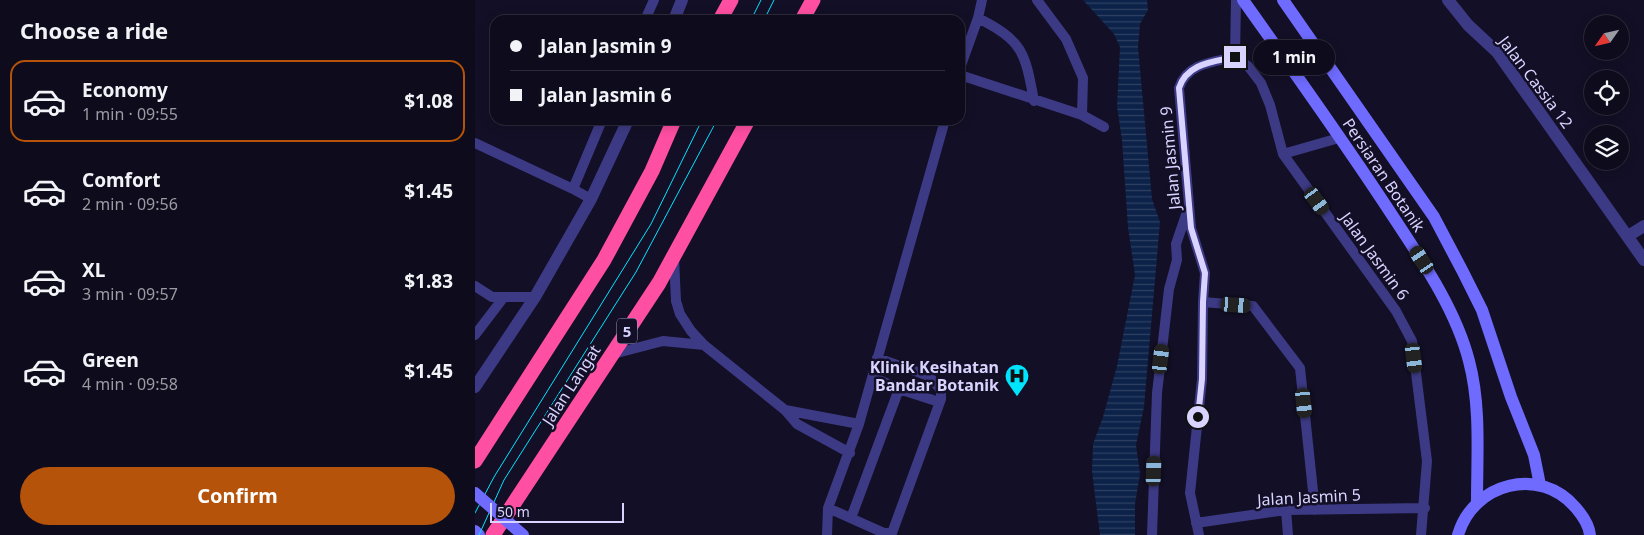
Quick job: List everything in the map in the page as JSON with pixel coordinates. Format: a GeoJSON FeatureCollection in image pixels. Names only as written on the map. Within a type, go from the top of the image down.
{"type":"FeatureCollection","features":[{"type":"Feature","properties":{"kind":"highway"},"geometry":{"type":"LineString","coordinates":[[723,15],[731,0]]}},
{"type":"Feature","properties":{"kind":"highway"},"geometry":{"type":"LineString","coordinates":[[805,15],[813,1]]}},
{"type":"Feature","properties":{"kind":"highway"},"geometry":{"type":"LineString","coordinates":[[475,462],[604,260],[652,171],[672,125]]}},
{"type":"Feature","properties":{"kind":"highway","name":"Jalan Langat"},"geometry":{"type":"LineString","coordinates":[[493,535],[613,354],[674,255],[745,125]]}},
{"type":"Feature","properties":{"kind":"main road","name":"Persiaran Botanik"},"geometry":{"type":"LineString","coordinates":[[1243,0],[1422,260],[1460,330],[1470,363],[1477,412],[1477,501]]}},
{"type":"Feature","properties":{"kind":"main road","name":"Persiaran Botanik"},"geometry":{"type":"LineString","coordinates":[[1283,0],[1434,217],[1482,310],[1511,397],[1534,455],[1540,484]]}},
{"type":"Feature","properties":{"kind":"main road"},"geometry":{"type":"LineString","coordinates":[[1458,535],[1465,516],[1477,501],[1496,489],[1518,483],[1540,484],[1557,491],[1571,502],[1582,515],[1592,534]]}},
{"type":"Feature","properties":{"kind":"main road"},"geometry":{"type":"LineString","coordinates":[[475,493],[523,535]]}},
{"type":"Feature","properties":{"kind":"main road"},"geometry":{"type":"LineString","coordinates":[[475,531],[479,535]]}},
{"type":"Feature","properties":{"kind":"street"},"geometry":{"type":"LineString","coordinates":[[675,15],[682,0]]}},
{"type":"Feature","properties":{"kind":"street","name":"Jalan Cassia 12"},"geometry":{"type":"LineString","coordinates":[[1448,0],[1468,25],[1497,52],[1629,236],[1644,260]]}},
{"type":"Feature","properties":{"kind":"street"},"geometry":{"type":"LineString","coordinates":[[476,379],[535,297],[591,199],[626,125]]}},
{"type":"Feature","properties":{"kind":"street"},"geometry":{"type":"LineString","coordinates":[[1629,236],[1644,226]]}},
{"type":"Feature","properties":{"kind":"lane"},"geometry":{"type":"LineString","coordinates":[[647,15],[654,0]]}},
{"type":"Feature","properties":{"kind":"lane"},"geometry":{"type":"LineString","coordinates":[[965,54],[978,18],[982,0]]}},
{"type":"Feature","properties":{"kind":"lane"},"geometry":{"type":"LineString","coordinates":[[1037,0],[1067,39],[1083,78],[1082,115]]}},
{"type":"Feature","properties":{"kind":"lane"},"geometry":{"type":"LineString","coordinates":[[1235,57],[1236,0]]}},
{"type":"Feature","properties":{"kind":"lane"},"geometry":{"type":"LineString","coordinates":[[978,18],[1003,31],[1017,44],[1027,64],[1034,101]]}},
{"type":"Feature","properties":{"kind":"lane","name":"Jalan Jasmin 9"},"geometry":{"type":"LineString","coordinates":[[1199,535],[1190,493],[1202,379],[1205,273],[1191,228],[1179,88],[1183,77],[1195,66],[1235,57]]}},
{"type":"Feature","properties":{"kind":"lane","name":"Jalan Jasmin 6"},"geometry":{"type":"LineString","coordinates":[[1235,57],[1248,66],[1261,83],[1270,105],[1283,154],[1396,311],[1412,341],[1427,461],[1425,508],[1421,535]]}},
{"type":"Feature","properties":{"kind":"lane"},"geometry":{"type":"LineString","coordinates":[[965,77],[1034,101],[1082,115],[1104,127]]}},
{"type":"Feature","properties":{"kind":"lane"},"geometry":{"type":"LineString","coordinates":[[573,188],[600,125]]}},
{"type":"Feature","properties":{"kind":"lane"},"geometry":{"type":"LineString","coordinates":[[827,535],[828,508],[850,453],[859,424],[944,125]]}},
{"type":"Feature","properties":{"kind":"lane"},"geometry":{"type":"LineString","coordinates":[[1283,154],[1339,138]]}},
{"type":"Feature","properties":{"kind":"lane"},"geometry":{"type":"LineString","coordinates":[[475,143],[573,188],[591,199]]}},
{"type":"Feature","properties":{"kind":"lane"},"geometry":{"type":"LineString","coordinates":[[1152,535],[1157,393],[1169,289],[1177,260],[1175,244],[1189,208]]}},
{"type":"Feature","properties":{"kind":"lane"},"geometry":{"type":"LineString","coordinates":[[674,255],[676,301],[680,314],[703,345],[785,410],[797,424],[850,453]]}},
{"type":"Feature","properties":{"kind":"lane"},"geometry":{"type":"LineString","coordinates":[[475,286],[492,297],[535,297]]}},
{"type":"Feature","properties":{"kind":"lane"},"geometry":{"type":"LineString","coordinates":[[475,335],[504,297]]}},
{"type":"Feature","properties":{"kind":"lane"},"geometry":{"type":"LineString","coordinates":[[1203,302],[1253,306],[1300,368],[1315,510]]}},
{"type":"Feature","properties":{"kind":"lane"},"geometry":{"type":"LineString","coordinates":[[613,354],[663,341],[703,345]]}},
{"type":"Feature","properties":{"kind":"lane"},"geometry":{"type":"LineString","coordinates":[[828,508],[884,533],[892,533],[941,399],[941,390],[929,376],[877,358]]}},
{"type":"Feature","properties":{"kind":"lane"},"geometry":{"type":"LineString","coordinates":[[873,377],[899,389],[939,402]]}},
{"type":"Feature","properties":{"kind":"lane"},"geometry":{"type":"LineString","coordinates":[[851,518],[899,389]]}},
{"type":"Feature","properties":{"kind":"lane"},"geometry":{"type":"LineString","coordinates":[[785,410],[859,424]]}},
{"type":"Feature","properties":{"kind":"lane","name":"Jalan Jasmin 5"},"geometry":{"type":"LineString","coordinates":[[1196,523],[1286,510],[1425,508]]}},
{"type":"Feature","properties":{"kind":"lane"},"geometry":{"type":"LineString","coordinates":[[1286,510],[1288,535]]}},
{"type":"Feature","properties":{"kind":"water"},"geometry":{"type":"Polygon","coordinates":[[[1083,0],[1147,0],[1148,10],[1140,24],[1138,47],[1152,199],[1160,222],[1144,407],[1136,445],[1140,474],[1135,504],[1135,535],[1100,535],[1092,472],[1093,444],[1103,417],[1117,366],[1135,275],[1128,228],[1122,140],[1117,106],[1120,47],[1114,34],[1083,0]]]}},
{"type":"Feature","properties":{"kind":"tram line"},"geometry":{"type":"LineString","coordinates":[[754,15],[761,0]]}},
{"type":"Feature","properties":{"kind":"tram line"},"geometry":{"type":"LineString","coordinates":[[766,15],[774,0]]}},
{"type":"Feature","properties":{"kind":"tram line"},"geometry":{"type":"LineString","coordinates":[[475,513],[494,477],[651,224],[700,125]]}},
{"type":"Feature","properties":{"kind":"tram line"},"geometry":{"type":"LineString","coordinates":[[479,535],[504,480],[636,272],[714,125]]}},
{"type":"Feature","properties":{"kind":"place","name":"Klinik Kesihatan Bandar Botanik"},"geometry":{"type":"Point","coordinates":[1017,397]}},
{"type":"Feature","properties":{"kind":"route"},"geometry":{"type":"LineString","coordinates":[[1198,417],[1202,379],[1205,273],[1191,228],[1179,88],[1183,77],[1195,66],[1235,57]]}}]}
